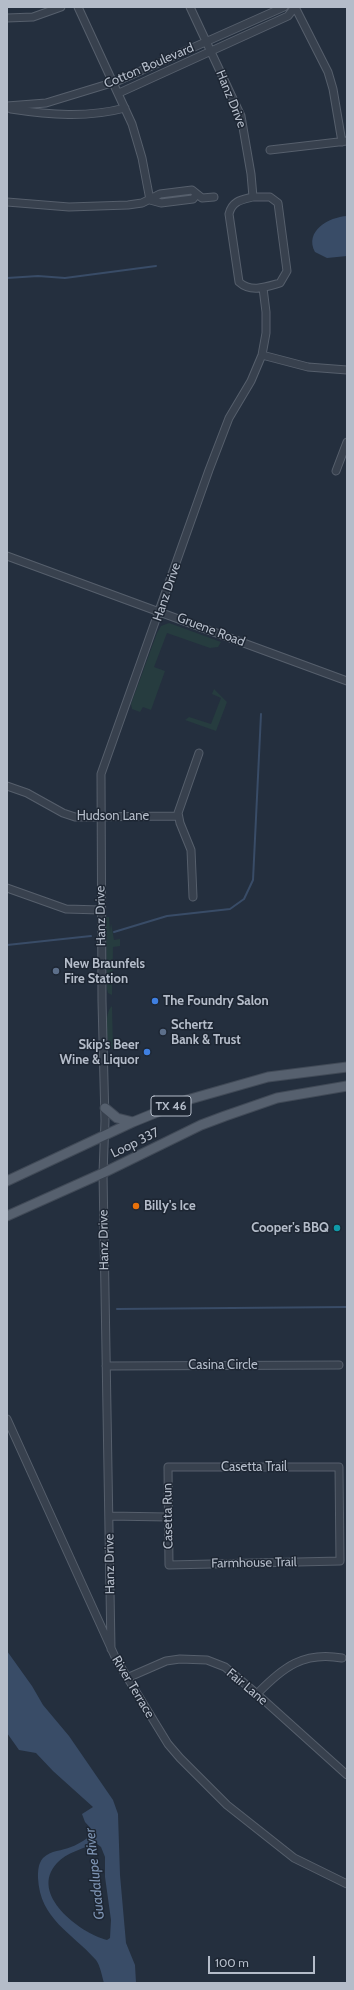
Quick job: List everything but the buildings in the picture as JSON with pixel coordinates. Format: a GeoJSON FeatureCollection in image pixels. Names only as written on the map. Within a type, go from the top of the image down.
{"type":"FeatureCollection","features":[{"type":"Feature","properties":{"kind":"main road","name":"Loop 337"},"geometry":{"type":"LineString","coordinates":[[7,1181],[133,1122],[187,1100],[268,1077],[347,1067]]}},
{"type":"Feature","properties":{"kind":"main road","name":"Loop 337"},"geometry":{"type":"LineString","coordinates":[[7,1216],[103,1173],[201,1125],[252,1106],[314,1090],[347,1086]]}},
{"type":"Feature","properties":{"kind":"main road"},"geometry":{"type":"LineString","coordinates":[[105,1108],[114,1116],[133,1122]]}},
{"type":"Feature","properties":{"kind":"street"},"geometry":{"type":"LineString","coordinates":[[7,18],[33,17],[61,7]]}},
{"type":"Feature","properties":{"kind":"street"},"geometry":{"type":"LineString","coordinates":[[78,7],[119,93],[137,139],[150,200]]}},
{"type":"Feature","properties":{"kind":"street","name":"Hanz Drive"},"geometry":{"type":"LineString","coordinates":[[190,7],[242,122],[251,174],[253,197]]}},
{"type":"Feature","properties":{"kind":"street","name":"Cotton Boulevard"},"geometry":{"type":"LineString","coordinates":[[7,107],[46,103],[113,82],[284,7]]}},
{"type":"Feature","properties":{"kind":"street","name":"Cotton Boulevard"},"geometry":{"type":"LineString","coordinates":[[119,93],[288,16],[294,7],[328,72],[344,142]]}},
{"type":"Feature","properties":{"kind":"street","name":"Cotton Boulevard"},"geometry":{"type":"LineString","coordinates":[[7,107],[65,115],[89,115],[125,108]]}},
{"type":"Feature","properties":{"kind":"street"},"geometry":{"type":"LineString","coordinates":[[270,150],[344,142]]}},
{"type":"Feature","properties":{"kind":"street"},"geometry":{"type":"LineString","coordinates":[[7,202],[93,207],[128,205],[150,200],[161,203],[193,199],[196,194],[202,198],[214,197]]}},
{"type":"Feature","properties":{"kind":"street"},"geometry":{"type":"LineString","coordinates":[[253,197],[270,197],[278,203],[286,264],[286,271],[280,283],[263,288],[244,286],[239,282],[229,214],[234,203],[253,197]]}},
{"type":"Feature","properties":{"kind":"street","name":"Hanz Drive"},"geometry":{"type":"LineString","coordinates":[[111,1648],[103,1173],[105,1108],[100,785],[103,763],[160,611],[209,470],[229,418],[251,380],[262,355],[266,333],[266,312],[263,288]]}},
{"type":"Feature","properties":{"kind":"street"},"geometry":{"type":"LineString","coordinates":[[262,355],[308,368],[347,370]]}},
{"type":"Feature","properties":{"kind":"street"},"geometry":{"type":"LineString","coordinates":[[336,471],[347,442]]}},
{"type":"Feature","properties":{"kind":"street","name":"Gruene Road"},"geometry":{"type":"LineString","coordinates":[[7,556],[347,681]]}},
{"type":"Feature","properties":{"kind":"street"},"geometry":{"type":"LineString","coordinates":[[193,897],[192,850],[178,816],[180,806],[199,752]]}},
{"type":"Feature","properties":{"kind":"street","name":"Hudson Lane"},"geometry":{"type":"LineString","coordinates":[[7,786],[27,793],[70,816],[178,816]]}},
{"type":"Feature","properties":{"kind":"street"},"geometry":{"type":"LineString","coordinates":[[7,888],[69,909],[101,910]]}},
{"type":"Feature","properties":{"kind":"street","name":"Casina Circle"},"geometry":{"type":"LineString","coordinates":[[106,1366],[339,1365]]}},
{"type":"Feature","properties":{"kind":"street","name":"River Terrace"},"geometry":{"type":"LineString","coordinates":[[7,1419],[111,1648],[127,1678],[168,1744],[227,1805],[294,1858],[347,1884]]}},
{"type":"Feature","properties":{"kind":"street","name":"Casetta Trail"},"geometry":{"type":"LineString","coordinates":[[168,1468],[340,1467],[340,1561]]}},
{"type":"Feature","properties":{"kind":"street","name":"Casetta Run"},"geometry":{"type":"LineString","coordinates":[[168,1468],[169,1565]]}},
{"type":"Feature","properties":{"kind":"street"},"geometry":{"type":"LineString","coordinates":[[109,1516],[168,1517]]}},
{"type":"Feature","properties":{"kind":"street","name":"Farmhouse Trail"},"geometry":{"type":"LineString","coordinates":[[169,1565],[340,1561]]}},
{"type":"Feature","properties":{"kind":"street"},"geometry":{"type":"LineString","coordinates":[[257,1694],[274,1677],[291,1665],[313,1657],[325,1655],[342,1658]]}},
{"type":"Feature","properties":{"kind":"street","name":"Fair Lane"},"geometry":{"type":"LineString","coordinates":[[127,1678],[166,1661],[196,1658],[207,1660],[225,1667],[347,1775]]}},
{"type":"Feature","properties":{"kind":"green space"},"geometry":{"type":"Polygon","coordinates":[[[169,623],[221,642],[218,647],[210,648],[167,633],[154,667],[165,671],[151,710],[143,707],[140,712],[132,709],[131,704],[157,633],[161,626],[169,623]]]}},
{"type":"Feature","properties":{"kind":"green space"},"geometry":{"type":"Polygon","coordinates":[[[214,689],[227,702],[216,731],[185,720],[189,717],[211,724],[221,698],[212,694],[214,689]]]}},
{"type":"Feature","properties":{"kind":"green space"},"geometry":{"type":"Polygon","coordinates":[[[106,917],[109,917],[110,932],[111,923],[114,940],[120,939],[120,946],[113,947],[112,995],[108,993],[107,989],[106,917]]]}},
{"type":"Feature","properties":{"kind":"green space"},"geometry":{"type":"Polygon","coordinates":[[[112,1006],[113,1050],[108,1041],[106,1028],[109,1009],[112,1006]]]}},
{"type":"Feature","properties":{"kind":"water"},"geometry":{"type":"Polygon","coordinates":[[[347,216],[347,256],[327,258],[315,252],[312,244],[313,238],[320,226],[333,219],[347,216]]]}},
{"type":"Feature","properties":{"kind":"water"},"geometry":{"type":"Polygon","coordinates":[[[7,1651],[32,1686],[43,1705],[69,1736],[113,1800],[118,1814],[120,1875],[126,1943],[135,1965],[136,1983],[104,1983],[96,1960],[58,1924],[44,1904],[38,1878],[40,1863],[49,1853],[74,1846],[95,1833],[85,1822],[82,1814],[93,1807],[53,1771],[36,1753],[19,1750],[7,1733],[7,1651]],[[96,1843],[75,1851],[61,1859],[50,1875],[49,1887],[53,1899],[72,1921],[96,1936],[107,1940],[110,1938],[111,1920],[105,1877],[105,1857],[101,1847],[96,1843]]]}},
{"type":"Feature","properties":{"kind":"waterway"},"geometry":{"type":"LineString","coordinates":[[7,278],[38,276],[65,278],[156,266]]}},
{"type":"Feature","properties":{"kind":"waterway"},"geometry":{"type":"LineString","coordinates":[[114,932],[167,916],[230,909],[244,899],[253,880],[261,714]]}},
{"type":"Feature","properties":{"kind":"waterway"},"geometry":{"type":"LineString","coordinates":[[7,945],[91,936]]}},
{"type":"Feature","properties":{"kind":"waterway"},"geometry":{"type":"LineString","coordinates":[[117,1309],[347,1307]]}},
{"type":"Feature","properties":{"kind":"place","name":"New Braunfels Fire Station"},"geometry":{"type":"Point","coordinates":[56,971]}},
{"type":"Feature","properties":{"kind":"place","name":"The Foundry Salon"},"geometry":{"type":"Point","coordinates":[155,1001]}},
{"type":"Feature","properties":{"kind":"place","name":"Schertz Bank & Trust"},"geometry":{"type":"Point","coordinates":[163,1032]}},
{"type":"Feature","properties":{"kind":"place","name":"Skip's Beer Wine & Liquor"},"geometry":{"type":"Point","coordinates":[147,1052]}},
{"type":"Feature","properties":{"kind":"place","name":"Billy's Ice"},"geometry":{"type":"Point","coordinates":[136,1206]}},
{"type":"Feature","properties":{"kind":"place","name":"Cooper's BBQ"},"geometry":{"type":"Point","coordinates":[337,1228]}},
{"type":"Feature","properties":{"kind":"water label","name":"Guadalupe River"},"geometry":{"type":"Point","coordinates":[95,1874]}}]}
